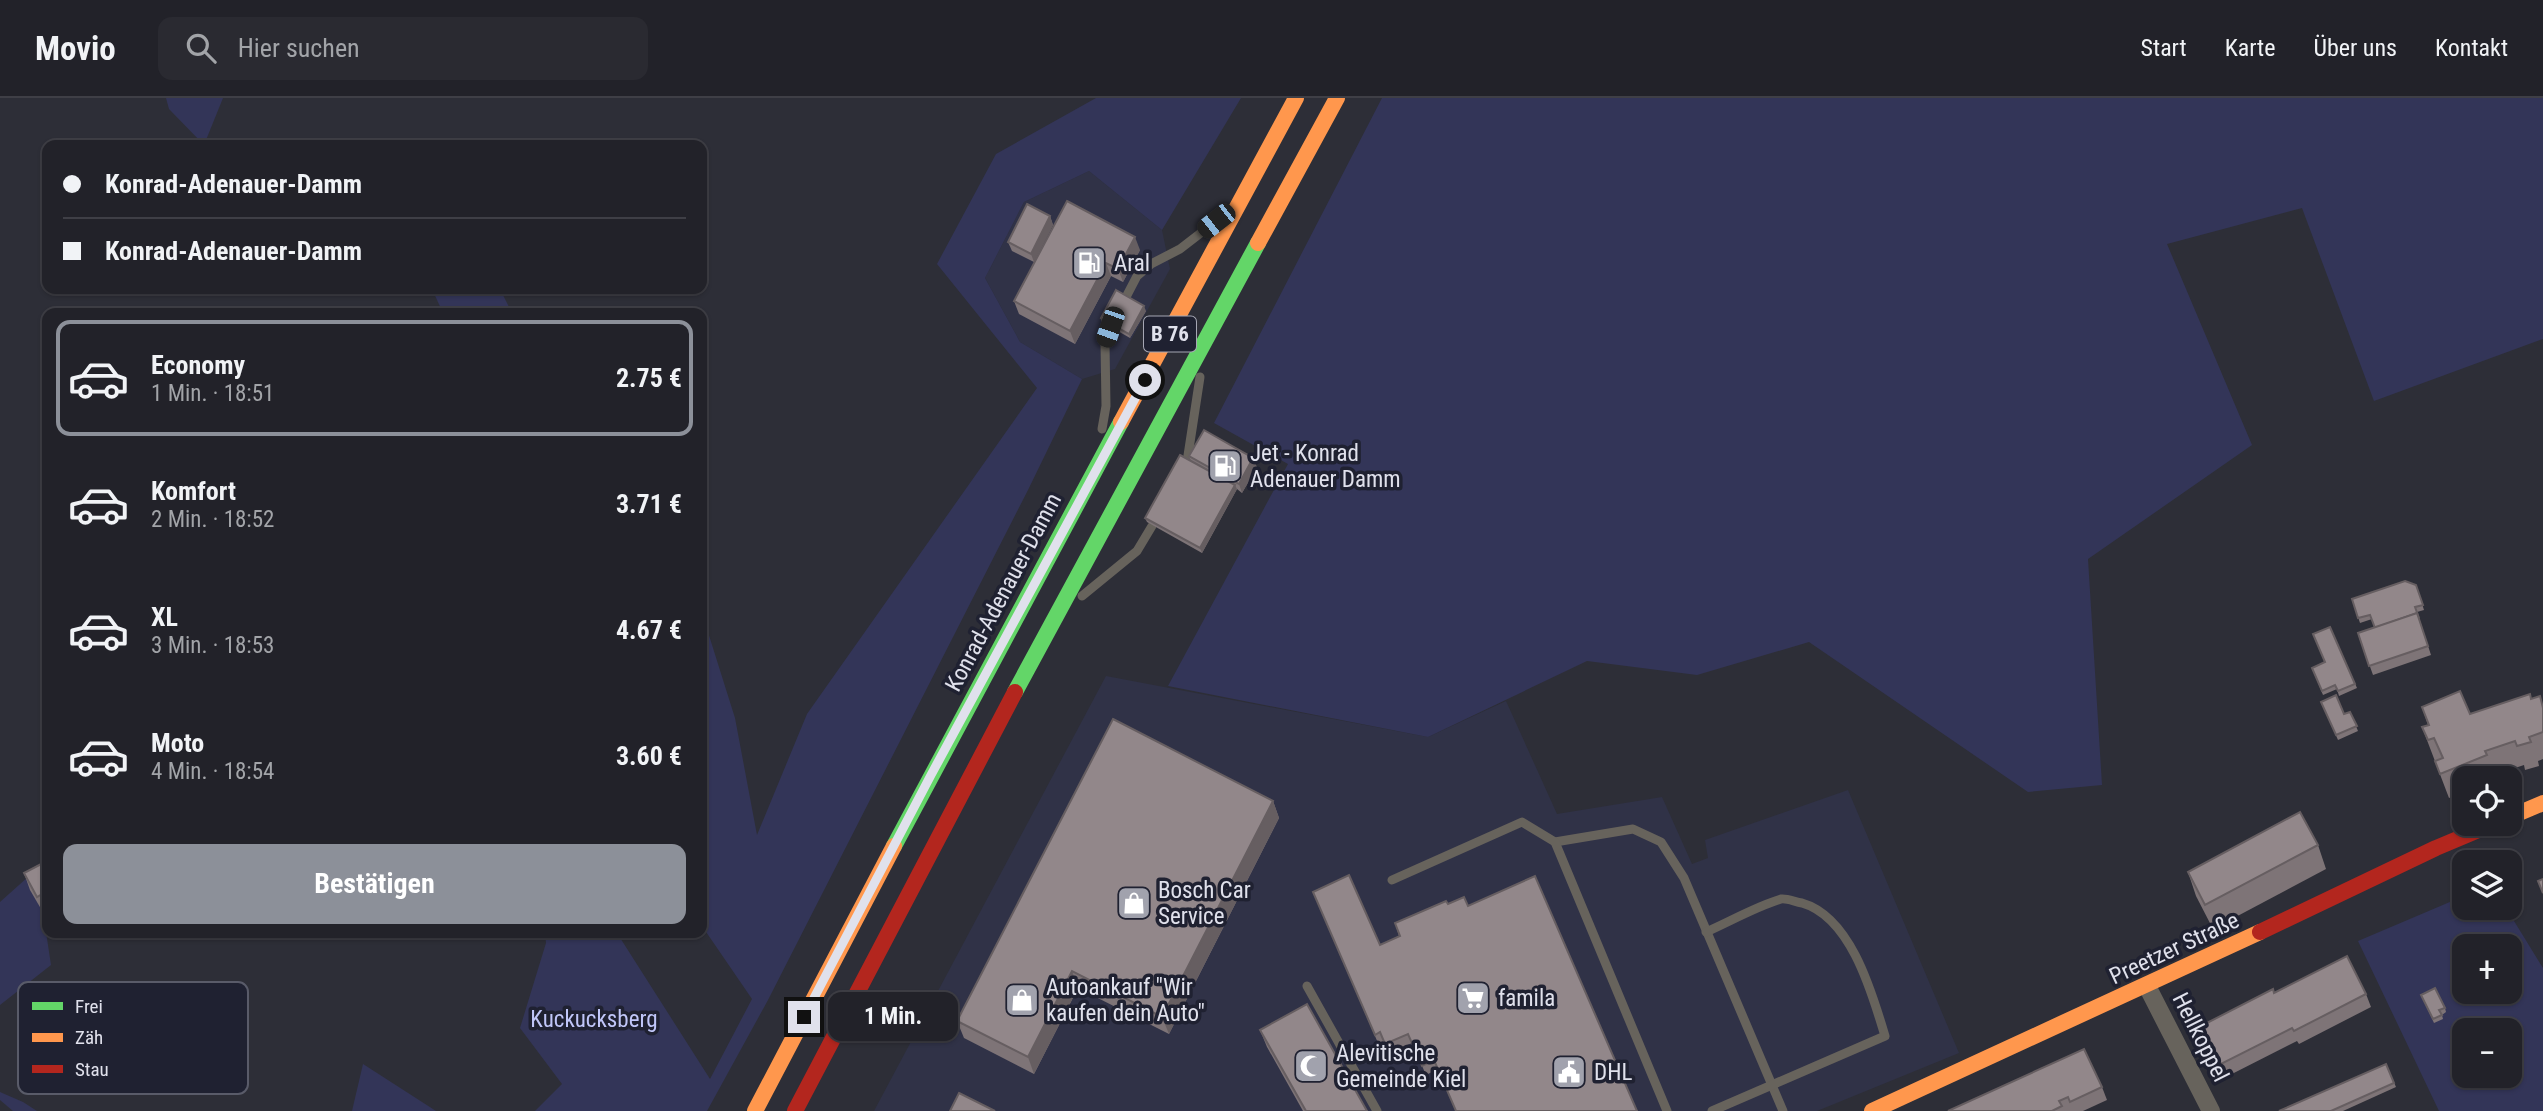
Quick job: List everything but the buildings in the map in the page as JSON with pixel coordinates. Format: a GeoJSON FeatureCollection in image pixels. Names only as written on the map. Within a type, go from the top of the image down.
{"type":"FeatureCollection","features":[{"type":"Feature","properties":{"kind":"main road","name":"Konrad-Adenauer-Damm"},"geometry":{"type":"LineString","coordinates":[[755,1111],[883,866],[1296,98]]}},
{"type":"Feature","properties":{"kind":"main road","name":"B 76"},"geometry":{"type":"LineString","coordinates":[[795,1111],[1059,609],[1337,98]]}},
{"type":"Feature","properties":{"kind":"main road"},"geometry":{"type":"LineString","coordinates":[[2522,812],[2543,803]]}},
{"type":"Feature","properties":{"kind":"main road","name":"Preetzer Straße"},"geometry":{"type":"LineString","coordinates":[[1872,1111],[2147,986],[2465,836]]}},
{"type":"Feature","properties":{"kind":"street","name":"Hellkoppel"},"geometry":{"type":"LineString","coordinates":[[2147,986],[2211,1111]]}},
{"type":"Feature","properties":{"kind":"lane"},"geometry":{"type":"LineString","coordinates":[[1125,299],[1137,276],[1151,264],[1180,249],[1245,195]]}},
{"type":"Feature","properties":{"kind":"lane"},"geometry":{"type":"LineString","coordinates":[[1094,472],[1106,406],[1105,344],[1110,327]]}},
{"type":"Feature","properties":{"kind":"lane"},"geometry":{"type":"LineString","coordinates":[[1187,462],[1211,328]]}},
{"type":"Feature","properties":{"kind":"lane"},"geometry":{"type":"LineString","coordinates":[[1059,609],[1083,596],[1137,551],[1152,526]]}},
{"type":"Feature","properties":{"kind":"lane"},"geometry":{"type":"LineString","coordinates":[[1392,880],[1521,822],[1555,842],[1667,1111]]}},
{"type":"Feature","properties":{"kind":"lane"},"geometry":{"type":"LineString","coordinates":[[1555,842],[1633,830],[1661,842],[1684,878],[1783,1111]]}},
{"type":"Feature","properties":{"kind":"lane"},"geometry":{"type":"LineString","coordinates":[[1706,932],[1784,898],[1808,905],[1826,916],[1840,931],[1867,980],[1885,1036],[1712,1111]]}},
{"type":"Feature","properties":{"kind":"lane"},"geometry":{"type":"LineString","coordinates":[[1307,986],[1377,1111]]}},
{"type":"Feature","properties":{"kind":"shaded area"},"geometry":{"type":"Polygon","coordinates":[[[1089,171],[1162,230],[1170,269],[1115,369],[1082,379],[1020,342],[985,278],[1024,202],[1089,171]]]}},
{"type":"Feature","properties":{"kind":"shaded area"},"geometry":{"type":"Polygon","coordinates":[[[1106,676],[1428,737],[1506,701],[1557,814],[1662,797],[1692,864],[1708,858],[1705,840],[1848,790],[1959,1053],[1817,1111],[874,1111],[1106,676]]]}},
{"type":"Feature","properties":{"kind":"green space"},"geometry":{"type":"Polygon","coordinates":[[[166,98],[223,98],[206,140],[199,140],[169,109],[166,98]]]}},
{"type":"Feature","properties":{"kind":"green space","name":"Kuckucksberg"},"geometry":{"type":"Polygon","coordinates":[[[1096,98],[1241,98],[1162,230],[1089,171],[1024,202],[985,278],[1020,342],[1082,379],[768,1000],[707,1111],[535,1111],[562,1084],[520,1028],[546,938],[620,938],[710,1079],[752,999],[707,933],[707,629],[735,718],[757,835],[807,714],[1037,388],[937,264],[996,154],[1096,98]]]}},
{"type":"Feature","properties":{"kind":"green space"},"geometry":{"type":"Polygon","coordinates":[[[1382,98],[2543,98],[2543,339],[2374,401],[2302,208],[2167,244],[2252,445],[2088,559],[2102,785],[2028,792],[1809,642],[1697,675],[1587,661],[1428,737],[1168,686],[1288,464],[1214,423],[1382,98]]]}},
{"type":"Feature","properties":{"kind":"green space"},"geometry":{"type":"Polygon","coordinates":[[[434,294],[502,294],[510,308],[441,308],[434,294]]]}},
{"type":"Feature","properties":{"kind":"green space"},"geometry":{"type":"Polygon","coordinates":[[[42,864],[42,938],[47,938],[51,965],[29,982],[18,982],[18,991],[0,1005],[0,902],[42,864]]]}},
{"type":"Feature","properties":{"kind":"green space"},"geometry":{"type":"Polygon","coordinates":[[[2452,901],[2452,920],[2513,920],[2543,968],[2543,1111],[2439,1111],[2358,941],[2452,901]]]}},
{"type":"Feature","properties":{"kind":"green space"},"geometry":{"type":"Polygon","coordinates":[[[363,1064],[436,1111],[352,1111],[363,1064]]]}},
{"type":"Feature","properties":{"kind":"green space"},"geometry":{"type":"Polygon","coordinates":[[[0,1092],[37,1111],[13,1111],[0,1100],[0,1092]]]}},
{"type":"Feature","properties":{"kind":"traffic: fast"},"geometry":{"type":"LineString","coordinates":[[1015,692],[1258,243]]}},
{"type":"Feature","properties":{"kind":"traffic: fast"},"geometry":{"type":"LineString","coordinates":[[894,846],[1121,422]]}},
{"type":"Feature","properties":{"kind":"traffic: slow"},"geometry":{"type":"LineString","coordinates":[[1121,422],[1296,98]]}},
{"type":"Feature","properties":{"kind":"traffic: slow"},"geometry":{"type":"LineString","coordinates":[[1258,243],[1337,98]]}},
{"type":"Feature","properties":{"kind":"traffic: slow"},"geometry":{"type":"LineString","coordinates":[[2522,812],[2543,803]]}},
{"type":"Feature","properties":{"kind":"traffic: slow"},"geometry":{"type":"LineString","coordinates":[[755,1111],[894,846]]}},
{"type":"Feature","properties":{"kind":"traffic: slow"},"geometry":{"type":"LineString","coordinates":[[1872,1111],[2260,932]]}},
{"type":"Feature","properties":{"kind":"traffic: jam"},"geometry":{"type":"LineString","coordinates":[[795,1111],[1015,692]]}},
{"type":"Feature","properties":{"kind":"traffic: jam"},"geometry":{"type":"LineString","coordinates":[[2260,932],[2464,836]]}},
{"type":"Feature","properties":{"kind":"place","name":"Aral"},"geometry":{"type":"Point","coordinates":[1089,263]}},
{"type":"Feature","properties":{"kind":"place","name":"Jet - Konrad Adenauer Damm"},"geometry":{"type":"Point","coordinates":[1225,466]}},
{"type":"Feature","properties":{"kind":"place","name":"Bosch Car Service"},"geometry":{"type":"Point","coordinates":[1134,903]}},
{"type":"Feature","properties":{"kind":"place","name":"famila"},"geometry":{"type":"Point","coordinates":[1473,998]}},
{"type":"Feature","properties":{"kind":"place","name":"Autoankauf \"Wir kaufen dein Auto\""},"geometry":{"type":"Point","coordinates":[1022,1000]}},
{"type":"Feature","properties":{"kind":"place","name":"Alevitische Gemeinde Kiel"},"geometry":{"type":"Point","coordinates":[1311,1066]}},
{"type":"Feature","properties":{"kind":"place","name":"DHL"},"geometry":{"type":"Point","coordinates":[1569,1072]}},
{"type":"Feature","properties":{"kind":"route"},"geometry":{"type":"LineString","coordinates":[[804,1017],[931,775],[1145,380]]}}]}
